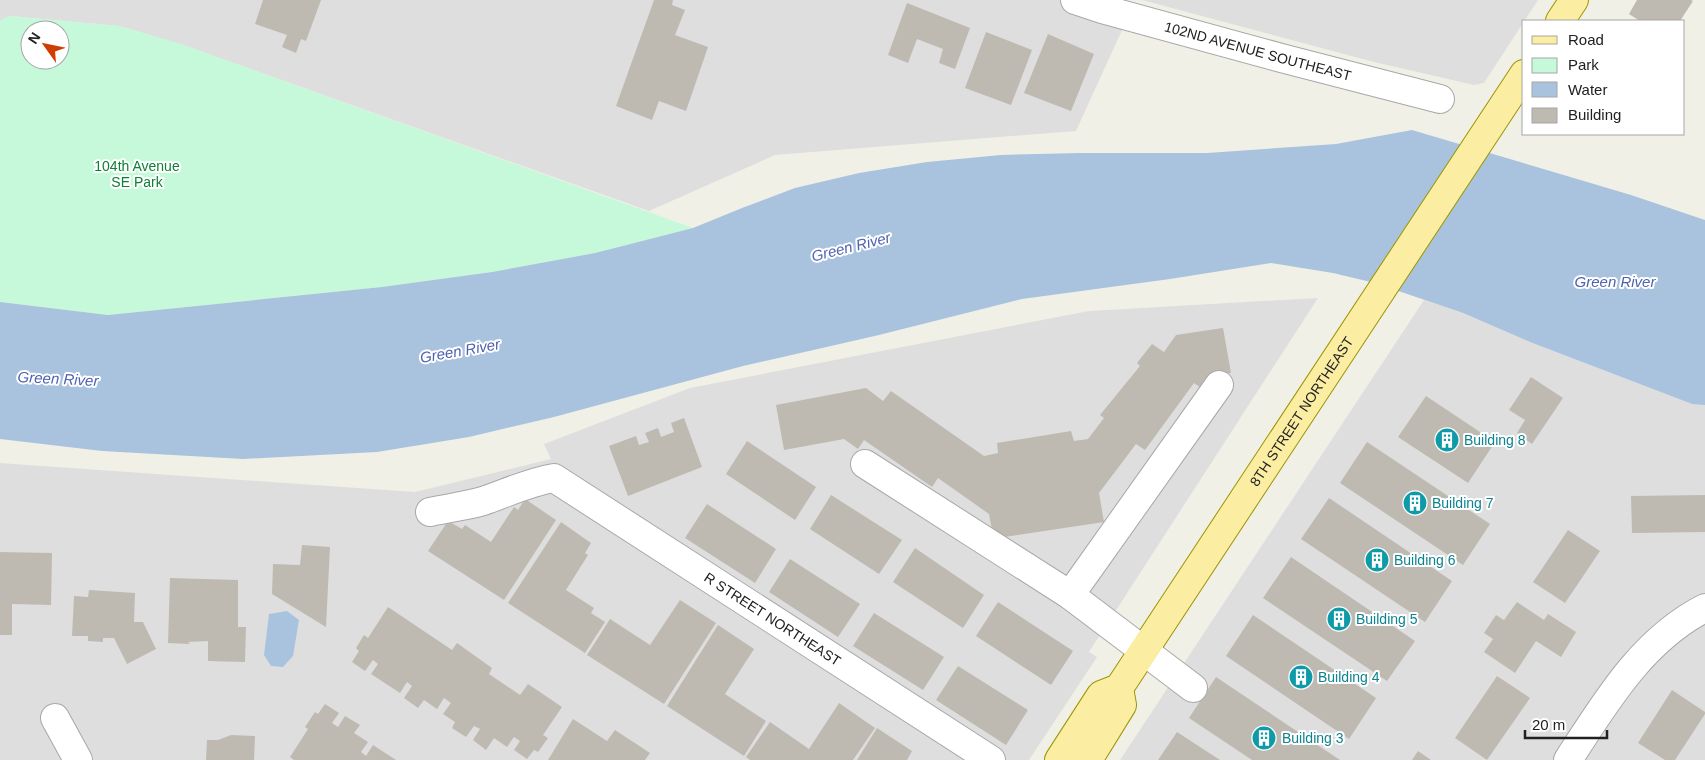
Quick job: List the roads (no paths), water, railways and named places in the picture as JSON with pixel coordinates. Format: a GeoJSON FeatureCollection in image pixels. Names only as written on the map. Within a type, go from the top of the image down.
{"type":"FeatureCollection","features":[{"type":"Feature","properties":{"kind":"main road"},"geometry":{"type":"LineString","coordinates":[[1561,20],[1574,0]]}},
{"type":"Feature","properties":{"kind":"main road","name":"8TH STREET NORTHEAST"},"geometry":{"type":"LineString","coordinates":[[1059,760],[1101,695],[1119,688],[1522,77]]}},
{"type":"Feature","properties":{"kind":"main road"},"geometry":{"type":"LineString","coordinates":[[1088,760],[1122,705],[1119,688]]}},
{"type":"Feature","properties":{"kind":"street","name":"102ND AVENUE SOUTHEAST"},"geometry":{"type":"LineString","coordinates":[[1075,0],[1285,59],[1440,98]]}},
{"type":"Feature","properties":{"kind":"street"},"geometry":{"type":"LineString","coordinates":[[1070,595],[1219,386]]}},
{"type":"Feature","properties":{"kind":"street"},"geometry":{"type":"LineString","coordinates":[[865,464],[1070,595],[1194,688]]}},
{"type":"Feature","properties":{"kind":"street","name":"R STREET NORTHEAST"},"geometry":{"type":"LineString","coordinates":[[430,512],[480,502],[536,481],[554,478],[991,760]]}},
{"type":"Feature","properties":{"kind":"street"},"geometry":{"type":"LineString","coordinates":[[1568,760],[1624,676],[1659,640],[1684,620],[1705,608]]}},
{"type":"Feature","properties":{"kind":"street"},"geometry":{"type":"LineString","coordinates":[[55,718],[78,760]]}},
{"type":"Feature","properties":{"kind":"water","name":"Green River"},"geometry":{"type":"Polygon","coordinates":[[[1412,130],[1631,195],[1705,220],[1705,405],[1692,404],[1530,342],[1463,313],[1375,283],[1333,273],[1271,263],[1022,299],[879,335],[743,366],[554,417],[469,437],[377,452],[243,459],[102,451],[0,439],[0,302],[108,315],[382,287],[492,272],[595,253],[693,228],[795,188],[859,173],[927,162],[1001,155],[1207,153],[1336,144],[1412,130]]]}},
{"type":"Feature","properties":{"kind":"water"},"geometry":{"type":"Polygon","coordinates":[[[287,611],[299,620],[293,656],[283,667],[271,666],[264,655],[269,614],[287,611]]]}},
{"type":"Feature","properties":{"kind":"place","name":"Building 8"},"geometry":{"type":"Point","coordinates":[1447,440]}},
{"type":"Feature","properties":{"kind":"place","name":"Building 7"},"geometry":{"type":"Point","coordinates":[1415,503]}},
{"type":"Feature","properties":{"kind":"place","name":"Building 6"},"geometry":{"type":"Point","coordinates":[1377,560]}},
{"type":"Feature","properties":{"kind":"place","name":"Building 5"},"geometry":{"type":"Point","coordinates":[1339,619]}},
{"type":"Feature","properties":{"kind":"place","name":"Building 4"},"geometry":{"type":"Point","coordinates":[1301,677]}},
{"type":"Feature","properties":{"kind":"place","name":"Building 3"},"geometry":{"type":"Point","coordinates":[1264,738]}},
{"type":"Feature","properties":{"kind":"park label","name":"104th Avenue SE Park"},"geometry":{"type":"Point","coordinates":[137,174]}}]}
